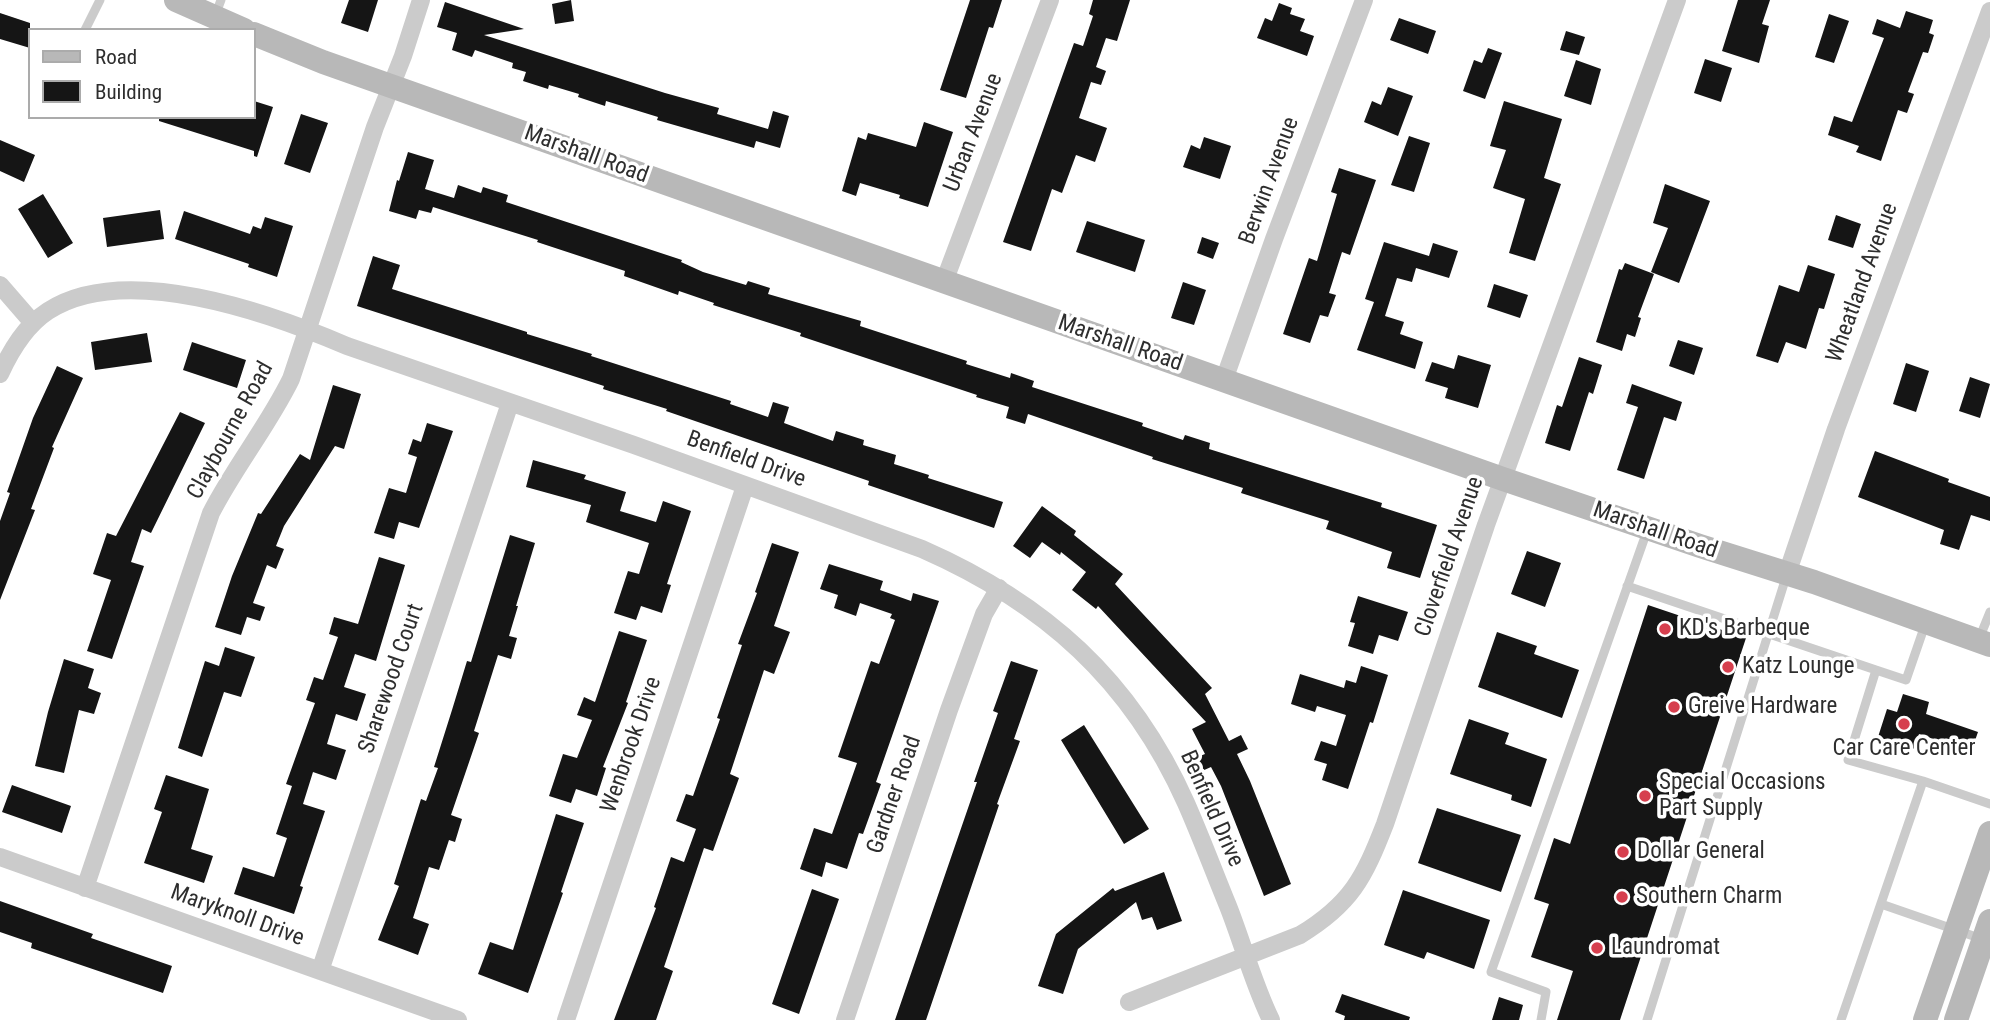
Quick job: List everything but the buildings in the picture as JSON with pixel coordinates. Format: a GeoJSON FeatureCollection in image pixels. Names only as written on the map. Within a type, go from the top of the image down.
{"type":"FeatureCollection","features":[{"type":"Feature","properties":{"kind":"street"},"geometry":{"type":"LineString","coordinates":[[176,0],[218,9],[242,28]]}},
{"type":"Feature","properties":{"kind":"street","name":"Claybourne Road"},"geometry":{"type":"LineString","coordinates":[[85,888],[211,513],[228,480],[276,409],[291,379],[375,127],[421,0]]}},
{"type":"Feature","properties":{"kind":"street","name":"Urban Avenue"},"geometry":{"type":"LineString","coordinates":[[944,282],[1050,0]]}},
{"type":"Feature","properties":{"kind":"street","name":"Berwin Avenue"},"geometry":{"type":"LineString","coordinates":[[1224,380],[1364,0]]}},
{"type":"Feature","properties":{"kind":"street","name":"Cloverfield Avenue"},"geometry":{"type":"LineString","coordinates":[[1129,1002],[1300,935],[1342,905],[1357,886],[1385,824],[1503,479],[1677,0]]}},
{"type":"Feature","properties":{"kind":"street","name":"Wheatland Avenue"},"geometry":{"type":"LineString","coordinates":[[1787,574],[1836,429],[1990,11]]}},
{"type":"Feature","properties":{"kind":"street","name":"Marshall Road"},"geometry":{"type":"LineString","coordinates":[[256,35],[323,62],[1503,479],[1984,643]]}},
{"type":"Feature","properties":{"kind":"street"},"geometry":{"type":"LineString","coordinates":[[0,285],[33,323]]}},
{"type":"Feature","properties":{"kind":"street","name":"Benfield Drive"},"geometry":{"type":"LineString","coordinates":[[0,374],[10,353],[33,323],[48,311],[70,300],[91,293],[119,289],[187,296],[233,306],[309,329],[347,345],[922,549],[955,564],[1032,610],[1089,658],[1150,735],[1185,802],[1271,1020]]}},
{"type":"Feature","properties":{"kind":"street","name":"Sharewood Court"},"geometry":{"type":"LineString","coordinates":[[320,971],[510,402]]}},
{"type":"Feature","properties":{"kind":"street","name":"Wenbrook Drive"},"geometry":{"type":"LineString","coordinates":[[566,1020],[745,486]]}},
{"type":"Feature","properties":{"kind":"street","name":"Gardner Road"},"geometry":{"type":"LineString","coordinates":[[845,1020],[949,710],[984,614],[999,588]]}},
{"type":"Feature","properties":{"kind":"street"},"geometry":{"type":"LineString","coordinates":[[1925,1020],[1990,834]]}},
{"type":"Feature","properties":{"kind":"street","name":"Maryknoll Drive"},"geometry":{"type":"LineString","coordinates":[[0,857],[458,1020]]}},
{"type":"Feature","properties":{"kind":"street"},"geometry":{"type":"LineString","coordinates":[[1956,1020],[1988,934]]}},
{"type":"Feature","properties":{"kind":"lane"},"geometry":{"type":"LineString","coordinates":[[86,28],[100,0]]}},
{"type":"Feature","properties":{"kind":"lane"},"geometry":{"type":"LineString","coordinates":[[1541,1020],[1546,992],[1491,971],[1647,528]]}},
{"type":"Feature","properties":{"kind":"lane"},"geometry":{"type":"LineString","coordinates":[[1647,1020],[1787,574]]}},
{"type":"Feature","properties":{"kind":"lane"},"geometry":{"type":"LineString","coordinates":[[1627,586],[1906,680],[1926,623]]}},
{"type":"Feature","properties":{"kind":"lane"},"geometry":{"type":"LineString","coordinates":[[1984,643],[1990,612]]}},
{"type":"Feature","properties":{"kind":"lane"},"geometry":{"type":"LineString","coordinates":[[1877,670],[1848,760],[1923,781],[1990,804]]}},
{"type":"Feature","properties":{"kind":"lane"},"geometry":{"type":"LineString","coordinates":[[1841,1020],[1923,781]]}},
{"type":"Feature","properties":{"kind":"lane"},"geometry":{"type":"LineString","coordinates":[[1881,904],[1955,930],[1988,934]]}},
{"type":"Feature","properties":{"kind":"place","name":"KD's Barbeque"},"geometry":{"type":"Point","coordinates":[1665,629]}},
{"type":"Feature","properties":{"kind":"place","name":"Katz Lounge"},"geometry":{"type":"Point","coordinates":[1728,667]}},
{"type":"Feature","properties":{"kind":"place","name":"Greive Hardware"},"geometry":{"type":"Point","coordinates":[1674,707]}},
{"type":"Feature","properties":{"kind":"place","name":"Car Care Center"},"geometry":{"type":"Point","coordinates":[1904,724]}},
{"type":"Feature","properties":{"kind":"place","name":"Special Occasions Part Supply"},"geometry":{"type":"Point","coordinates":[1645,796]}},
{"type":"Feature","properties":{"kind":"place","name":"Dollar General"},"geometry":{"type":"Point","coordinates":[1623,852]}},
{"type":"Feature","properties":{"kind":"place","name":"Southern Charm"},"geometry":{"type":"Point","coordinates":[1622,897]}},
{"type":"Feature","properties":{"kind":"place","name":"Laundromat"},"geometry":{"type":"Point","coordinates":[1597,948]}}]}
